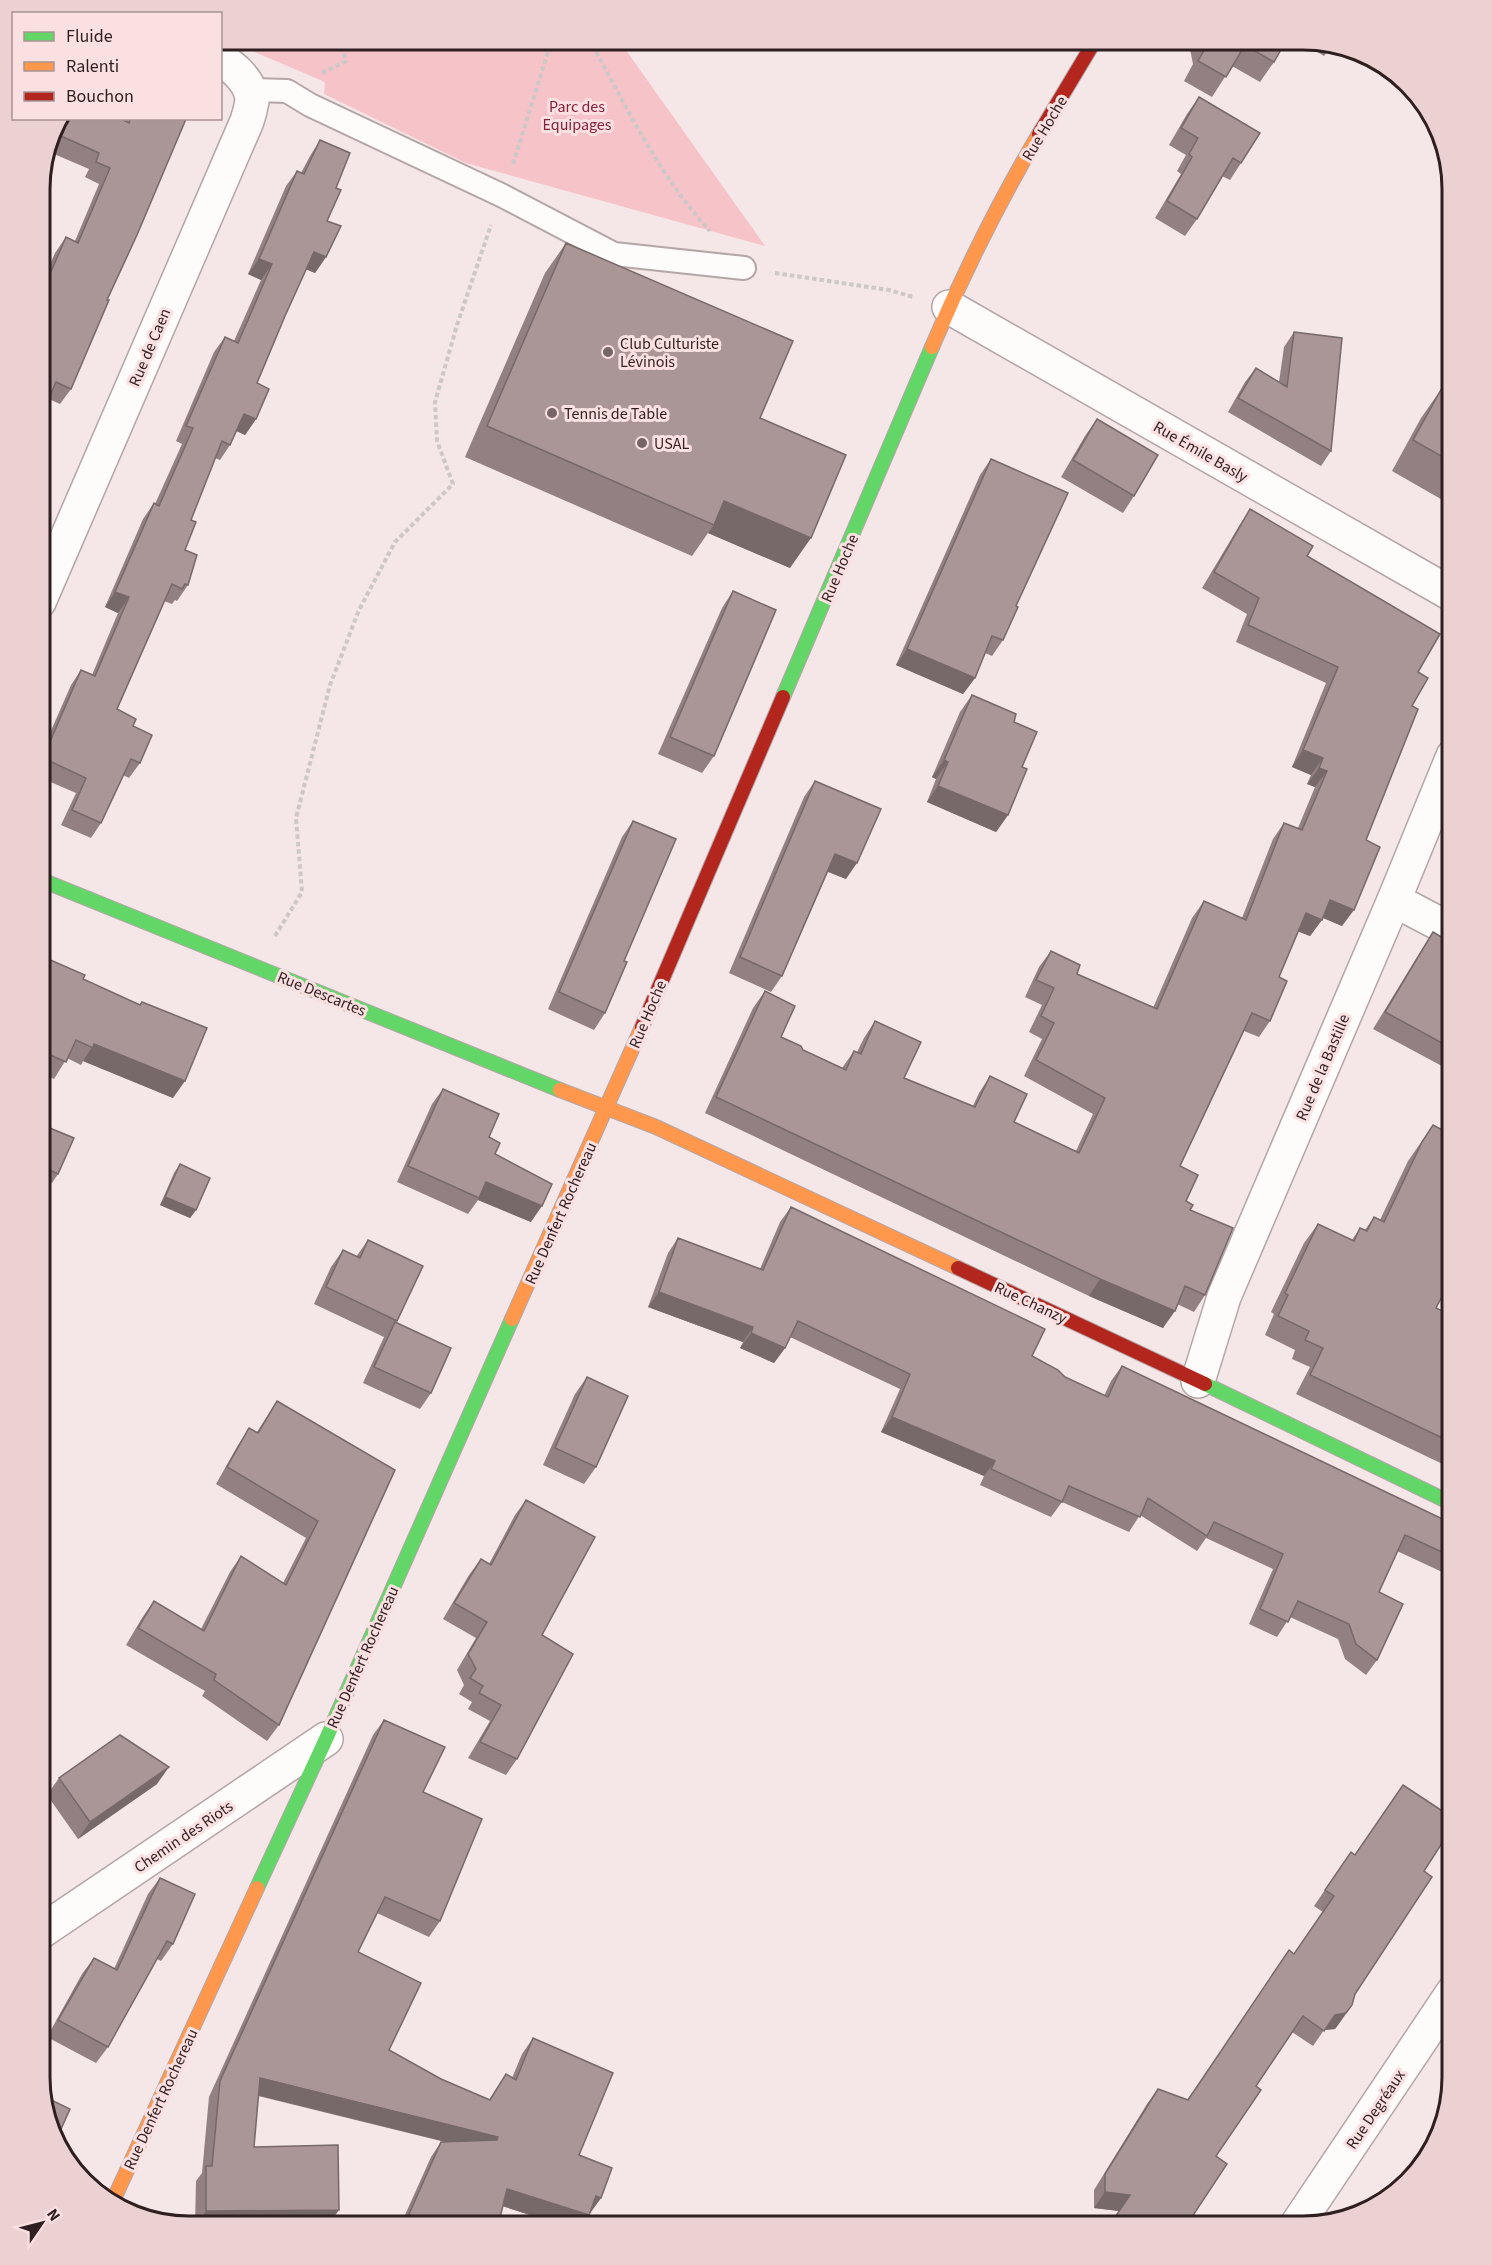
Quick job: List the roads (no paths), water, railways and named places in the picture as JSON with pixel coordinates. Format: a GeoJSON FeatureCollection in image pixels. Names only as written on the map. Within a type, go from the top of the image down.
{"type":"FeatureCollection","features":[{"type":"Feature","properties":{"kind":"street","name":"Rue Hoche"},"geometry":{"type":"LineString","coordinates":[[605,1108],[635,1044],[949,307],[1011,184],[1090,50]]}},
{"type":"Feature","properties":{"kind":"street"},"geometry":{"type":"LineString","coordinates":[[222,60],[238,72],[250,90]]}},
{"type":"Feature","properties":{"kind":"street","name":"Rue de Caen"},"geometry":{"type":"LineString","coordinates":[[50,577],[247,121],[252,101],[250,90]]}},
{"type":"Feature","properties":{"kind":"street","name":"Rue Émile Basly"},"geometry":{"type":"LineString","coordinates":[[949,307],[1442,589]]}},
{"type":"Feature","properties":{"kind":"street","name":"Rue de la Bastille"},"geometry":{"type":"LineString","coordinates":[[1198,1381],[1224,1297],[1442,783]]}},
{"type":"Feature","properties":{"kind":"street","name":"Rue Descartes"},"geometry":{"type":"LineString","coordinates":[[50,883],[605,1108]]}},
{"type":"Feature","properties":{"kind":"street"},"geometry":{"type":"LineString","coordinates":[[1394,900],[1442,925]]}},
{"type":"Feature","properties":{"kind":"street","name":"Rue Chanzy"},"geometry":{"type":"LineString","coordinates":[[605,1108],[656,1126],[1198,1381],[1442,1499]]}},
{"type":"Feature","properties":{"kind":"street","name":"Rue Denfert Rochereau"},"geometry":{"type":"LineString","coordinates":[[116,2195],[326,1739],[605,1108]]}},
{"type":"Feature","properties":{"kind":"street","name":"Chemin des Riots"},"geometry":{"type":"LineString","coordinates":[[50,1926],[326,1739]]}},
{"type":"Feature","properties":{"kind":"street","name":"Rue Degréaux"},"geometry":{"type":"LineString","coordinates":[[1303,2216],[1442,2008]]}},
{"type":"Feature","properties":{"kind":"lane"},"geometry":{"type":"LineString","coordinates":[[250,90],[287,91],[310,105],[501,195],[614,254],[744,268]]}},
{"type":"Feature","properties":{"kind":"place","name":"Club Culturiste Lévinois"},"geometry":{"type":"Point","coordinates":[608,352]}},
{"type":"Feature","properties":{"kind":"place","name":"Tennis de Table"},"geometry":{"type":"Point","coordinates":[552,413]}},
{"type":"Feature","properties":{"kind":"place","name":"USAL"},"geometry":{"type":"Point","coordinates":[642,443]}},
{"type":"Feature","properties":{"kind":"park label","name":"Parc des Equipages"},"geometry":{"type":"Point","coordinates":[577,115]}}]}
